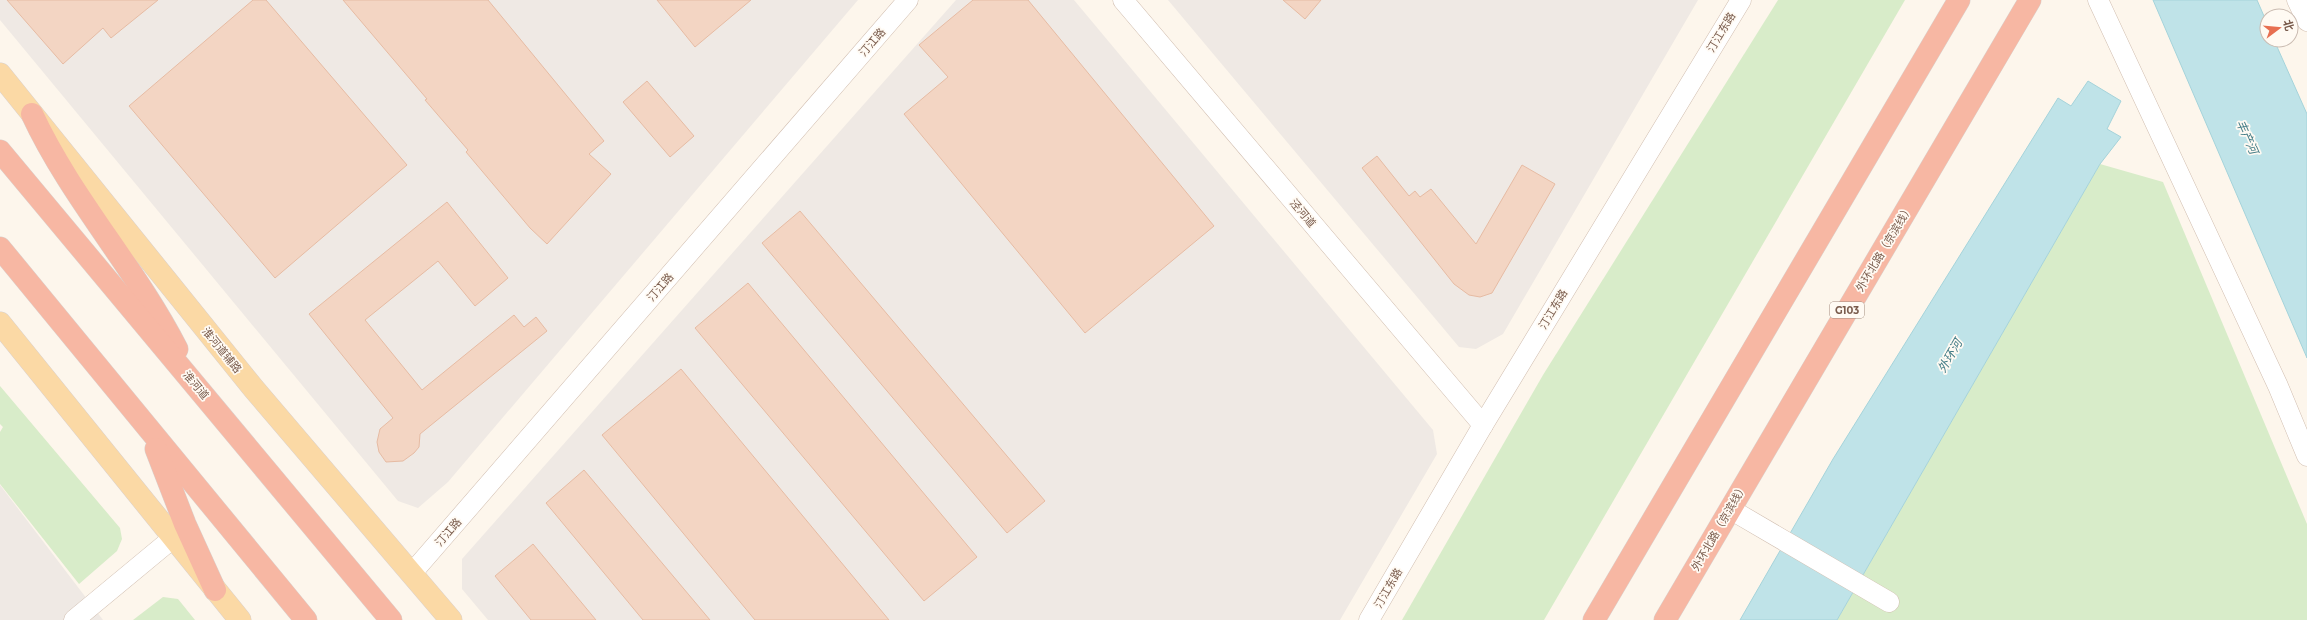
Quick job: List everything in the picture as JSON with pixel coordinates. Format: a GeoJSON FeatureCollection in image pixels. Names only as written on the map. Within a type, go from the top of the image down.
{"type":"FeatureCollection","features":[{"type":"Feature","properties":{"kind":"highway"},"geometry":{"type":"LineString","coordinates":[[1594,620],[1959,0]]}},
{"type":"Feature","properties":{"kind":"highway","name":"外环北路（京滨线）"},"geometry":{"type":"LineString","coordinates":[[1665,620],[2030,0]]}},
{"type":"Feature","properties":{"kind":"highway"},"geometry":{"type":"LineString","coordinates":[[32,114],[45,142],[73,188],[163,322],[194,384]]}},
{"type":"Feature","properties":{"kind":"highway","name":"淮河道"},"geometry":{"type":"LineString","coordinates":[[0,151],[391,620]]}},
{"type":"Feature","properties":{"kind":"highway"},"geometry":{"type":"LineString","coordinates":[[0,248],[306,620]]}},
{"type":"Feature","properties":{"kind":"highway"},"geometry":{"type":"LineString","coordinates":[[149,431],[179,531],[215,590]]}},
{"type":"Feature","properties":{"kind":"main road","name":"淮河道辅路"},"geometry":{"type":"LineString","coordinates":[[0,74],[254,389],[451,620]]}},
{"type":"Feature","properties":{"kind":"main road"},"geometry":{"type":"LineString","coordinates":[[0,323],[179,531]]}},
{"type":"Feature","properties":{"kind":"main road"},"geometry":{"type":"LineString","coordinates":[[215,590],[240,620]]}},
{"type":"Feature","properties":{"kind":"street","name":"汀江路"},"geometry":{"type":"LineString","coordinates":[[412,573],[908,0]]}},
{"type":"Feature","properties":{"kind":"street","name":"泾河道"},"geometry":{"type":"LineString","coordinates":[[1123,0],[1483,425]]}},
{"type":"Feature","properties":{"kind":"street","name":"汀江东路"},"geometry":{"type":"LineString","coordinates":[[1368,620],[1483,425],[1741,0]]}},
{"type":"Feature","properties":{"kind":"street"},"geometry":{"type":"LineString","coordinates":[[2098,0],[2274,379],[2307,456]]}},
{"type":"Feature","properties":{"kind":"street"},"geometry":{"type":"LineString","coordinates":[[2297,0],[2307,21]]}},
{"type":"Feature","properties":{"kind":"street"},"geometry":{"type":"LineString","coordinates":[[1730,509],[1888,602]]}},
{"type":"Feature","properties":{"kind":"street"},"geometry":{"type":"LineString","coordinates":[[74,620],[179,531]]}},
{"type":"Feature","properties":{"kind":"shaded area"},"geometry":{"type":"Polygon","coordinates":[[[0,0],[858,0],[448,482],[418,508],[398,501],[0,20],[0,0]]]}},
{"type":"Feature","properties":{"kind":"shaded area"},"geometry":{"type":"Polygon","coordinates":[[[956,0],[1074,0],[1433,430],[1437,454],[1340,620],[488,620],[462,589],[462,559],[956,0]]]}},
{"type":"Feature","properties":{"kind":"shaded area"},"geometry":{"type":"Polygon","coordinates":[[[1168,0],[1698,0],[1503,334],[1476,349],[1459,347],[1168,0]]]}},
{"type":"Feature","properties":{"kind":"shaded area"},"geometry":{"type":"Polygon","coordinates":[[[0,485],[103,620],[0,620],[0,485]]]}},
{"type":"Feature","properties":{"kind":"green space"},"geometry":{"type":"Polygon","coordinates":[[[1778,0],[1905,0],[1544,620],[1402,620],[1543,375],[1778,0]]]}},
{"type":"Feature","properties":{"kind":"green space"},"geometry":{"type":"Polygon","coordinates":[[[2100,164],[2163,182],[2307,524],[2307,620],[1837,620],[2100,164]]]}},
{"type":"Feature","properties":{"kind":"green space"},"geometry":{"type":"Polygon","coordinates":[[[0,386],[120,528],[122,539],[117,551],[79,584],[0,484],[0,432],[3,427],[0,424],[0,386]]]}},
{"type":"Feature","properties":{"kind":"green space"},"geometry":{"type":"Polygon","coordinates":[[[163,597],[178,599],[195,620],[133,620],[163,597]]]}},
{"type":"Feature","properties":{"kind":"water","name":"丰产河"},"geometry":{"type":"Polygon","coordinates":[[[2153,0],[2257,0],[2260,8],[2259,8],[2259,48],[2278,48],[2307,114],[2307,358],[2153,0]]]}},
{"type":"Feature","properties":{"kind":"water","name":"外环河"},"geometry":{"type":"Polygon","coordinates":[[[2088,81],[2121,101],[2107,129],[2121,137],[2100,164],[1837,620],[1740,620],[1833,459],[2058,98],[2071,106],[2088,81]]]}},
{"type":"Feature","properties":{"kind":"building"},"geometry":{"type":"Polygon","coordinates":[[[7,0],[158,0],[111,38],[103,28],[63,64],[7,0]]]}},
{"type":"Feature","properties":{"kind":"building"},"geometry":{"type":"Polygon","coordinates":[[[253,0],[266,0],[407,165],[275,278],[129,106],[253,0]]]}},
{"type":"Feature","properties":{"kind":"building"},"geometry":{"type":"Polygon","coordinates":[[[343,0],[488,0],[604,141],[589,154],[611,174],[547,244],[530,228],[466,152],[468,150],[425,100],[427,99],[343,0]]]}},
{"type":"Feature","properties":{"kind":"building"},"geometry":{"type":"Polygon","coordinates":[[[657,0],[751,0],[695,47],[657,0]]]}},
{"type":"Feature","properties":{"kind":"building"},"geometry":{"type":"Polygon","coordinates":[[[973,0],[1028,0],[1214,226],[1085,333],[904,114],[948,77],[919,45],[973,0]]]}},
{"type":"Feature","properties":{"kind":"building"},"geometry":{"type":"Polygon","coordinates":[[[1283,0],[1321,0],[1305,19],[1283,0]]]}},
{"type":"Feature","properties":{"kind":"building"},"geometry":{"type":"Polygon","coordinates":[[[647,81],[694,136],[670,157],[623,102],[647,81]]]}},
{"type":"Feature","properties":{"kind":"building"},"geometry":{"type":"Polygon","coordinates":[[[1377,156],[1409,196],[1415,191],[1420,197],[1431,189],[1476,244],[1522,165],[1555,184],[1492,293],[1480,297],[1469,295],[1454,284],[1362,168],[1377,156]]]}},
{"type":"Feature","properties":{"kind":"building"},"geometry":{"type":"Polygon","coordinates":[[[447,202],[508,278],[475,306],[438,261],[365,320],[422,390],[514,315],[524,327],[536,317],[547,331],[420,434],[419,447],[414,453],[403,461],[386,462],[379,452],[377,442],[380,429],[393,418],[309,314],[447,202]]]}},
{"type":"Feature","properties":{"kind":"building"},"geometry":{"type":"Polygon","coordinates":[[[800,211],[1045,501],[1007,533],[762,243],[800,211]]]}},
{"type":"Feature","properties":{"kind":"building"},"geometry":{"type":"Polygon","coordinates":[[[748,283],[977,557],[924,601],[695,328],[748,283]]]}},
{"type":"Feature","properties":{"kind":"building"},"geometry":{"type":"Polygon","coordinates":[[[681,369],[889,620],[755,620],[602,435],[681,369]]]}},
{"type":"Feature","properties":{"kind":"building"},"geometry":{"type":"Polygon","coordinates":[[[584,470],[710,620],[643,620],[546,503],[584,470]]]}},
{"type":"Feature","properties":{"kind":"building"},"geometry":{"type":"Polygon","coordinates":[[[533,544],[596,620],[531,620],[495,576],[533,544]]]}}]}
